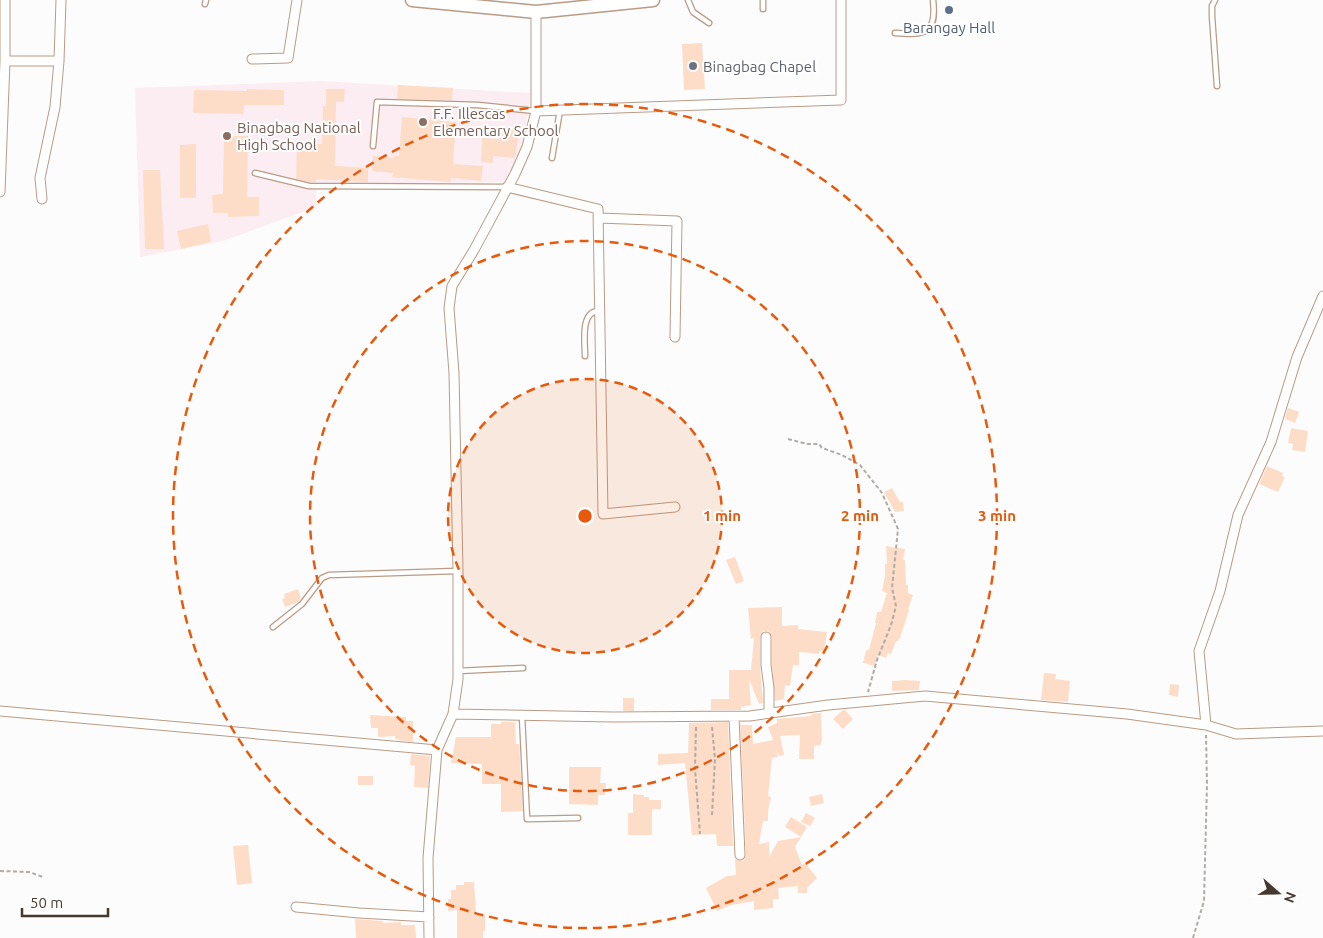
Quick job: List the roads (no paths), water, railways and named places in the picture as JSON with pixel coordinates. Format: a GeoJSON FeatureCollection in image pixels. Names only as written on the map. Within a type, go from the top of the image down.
{"type":"FeatureCollection","features":[{"type":"Feature","properties":{"kind":"main road"},"geometry":{"type":"LineString","coordinates":[[412,0],[536,12],[653,0]]}},
{"type":"Feature","properties":{"kind":"street"},"geometry":{"type":"LineString","coordinates":[[0,192],[5,61],[5,0]]}},
{"type":"Feature","properties":{"kind":"street"},"geometry":{"type":"LineString","coordinates":[[42,199],[40,178],[54,107],[59,61],[61,0]]}},
{"type":"Feature","properties":{"kind":"street"},"geometry":{"type":"LineString","coordinates":[[252,59],[288,58],[297,0]]}},
{"type":"Feature","properties":{"kind":"street"},"geometry":{"type":"LineString","coordinates":[[536,111],[842,100],[841,0]]}},
{"type":"Feature","properties":{"kind":"street"},"geometry":{"type":"LineString","coordinates":[[429,938],[428,858],[437,750],[453,714],[458,671],[454,373],[449,308],[452,286],[474,250],[527,148],[536,111],[536,12]]}},
{"type":"Feature","properties":{"kind":"street"},"geometry":{"type":"LineString","coordinates":[[5,61],[59,61]]}},
{"type":"Feature","properties":{"kind":"street"},"geometry":{"type":"LineString","coordinates":[[507,187],[598,209],[603,514],[676,506]]}},
{"type":"Feature","properties":{"kind":"street"},"geometry":{"type":"LineString","coordinates":[[598,218],[677,221],[675,337]]}},
{"type":"Feature","properties":{"kind":"street"},"geometry":{"type":"LineString","coordinates":[[1206,726],[1199,651],[1220,591],[1238,515],[1271,442],[1297,357],[1323,296]]}},
{"type":"Feature","properties":{"kind":"street"},"geometry":{"type":"LineString","coordinates":[[766,636],[769,714]]}},
{"type":"Feature","properties":{"kind":"street"},"geometry":{"type":"LineString","coordinates":[[453,714],[734,717],[828,705],[925,696],[1127,714],[1206,726],[1236,734],[1323,731]]}},
{"type":"Feature","properties":{"kind":"street"},"geometry":{"type":"LineString","coordinates":[[0,711],[437,750]]}},
{"type":"Feature","properties":{"kind":"street"},"geometry":{"type":"LineString","coordinates":[[734,717],[740,855]]}},
{"type":"Feature","properties":{"kind":"street"},"geometry":{"type":"LineString","coordinates":[[296,907],[359,914],[428,918]]}},
{"type":"Feature","properties":{"kind":"lane"},"geometry":{"type":"LineString","coordinates":[[688,0],[693,12],[709,23]]}},
{"type":"Feature","properties":{"kind":"lane"},"geometry":{"type":"LineString","coordinates":[[762,0],[763,9]]}},
{"type":"Feature","properties":{"kind":"lane"},"geometry":{"type":"LineString","coordinates":[[895,34],[925,33],[932,28],[934,21],[933,0]]}},
{"type":"Feature","properties":{"kind":"lane"},"geometry":{"type":"LineString","coordinates":[[1215,0],[1212,6],[1212,16],[1217,86]]}},
{"type":"Feature","properties":{"kind":"lane"},"geometry":{"type":"LineString","coordinates":[[373,146],[377,102],[478,105],[536,111]]}},
{"type":"Feature","properties":{"kind":"lane"},"geometry":{"type":"LineString","coordinates":[[552,158],[560,110]]}},
{"type":"Feature","properties":{"kind":"lane"},"geometry":{"type":"LineString","coordinates":[[256,173],[309,186],[507,187]]}},
{"type":"Feature","properties":{"kind":"lane"},"geometry":{"type":"LineString","coordinates":[[585,356],[586,320],[593,311],[600,311]]}},
{"type":"Feature","properties":{"kind":"lane"},"geometry":{"type":"LineString","coordinates":[[273,627],[302,604],[322,578],[329,575],[458,571]]}},
{"type":"Feature","properties":{"kind":"lane"},"geometry":{"type":"LineString","coordinates":[[458,671],[523,668]]}},
{"type":"Feature","properties":{"kind":"lane"},"geometry":{"type":"LineString","coordinates":[[522,716],[527,819],[578,818]]}},
{"type":"Feature","properties":{"kind":"place","name":"Barangay Hall"},"geometry":{"type":"Point","coordinates":[949,10]}},
{"type":"Feature","properties":{"kind":"place","name":"Binagbag Chapel"},"geometry":{"type":"Point","coordinates":[693,66]}},
{"type":"Feature","properties":{"kind":"place","name":"F.F. Illescas Elementary School"},"geometry":{"type":"Point","coordinates":[423,122]}},
{"type":"Feature","properties":{"kind":"place","name":"Binagbag National High School"},"geometry":{"type":"Point","coordinates":[227,136]}}]}
